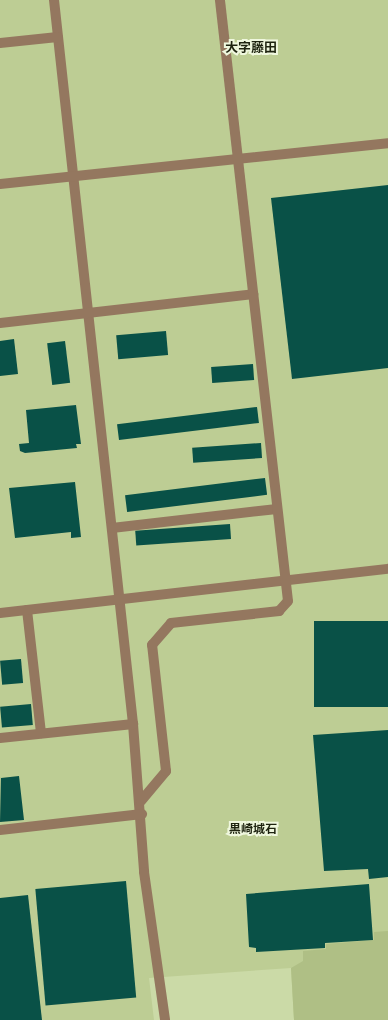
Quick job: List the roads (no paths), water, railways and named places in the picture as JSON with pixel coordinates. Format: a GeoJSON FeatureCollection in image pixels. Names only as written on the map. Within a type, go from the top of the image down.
{"type":"FeatureCollection","features":[{"type":"Feature","properties":{"kind":"street"},"geometry":{"type":"LineString","coordinates":[[54,0],[141,801],[144,872],[165,1020]]}},
{"type":"Feature","properties":{"kind":"street"},"geometry":{"type":"LineString","coordinates":[[141,801],[166,771],[152,645],[171,623],[279,611],[288,601],[220,0]]}},
{"type":"Feature","properties":{"kind":"street"},"geometry":{"type":"LineString","coordinates":[[0,43],[58,37]]}},
{"type":"Feature","properties":{"kind":"street"},"geometry":{"type":"LineString","coordinates":[[0,184],[238,157],[388,143]]}},
{"type":"Feature","properties":{"kind":"street"},"geometry":{"type":"LineString","coordinates":[[0,323],[253,294]]}},
{"type":"Feature","properties":{"kind":"street"},"geometry":{"type":"LineString","coordinates":[[112,528],[277,509]]}},
{"type":"Feature","properties":{"kind":"street"},"geometry":{"type":"LineString","coordinates":[[0,613],[285,582],[388,569]]}},
{"type":"Feature","properties":{"kind":"street"},"geometry":{"type":"LineString","coordinates":[[27,610],[41,733]]}},
{"type":"Feature","properties":{"kind":"street"},"geometry":{"type":"LineString","coordinates":[[0,738],[133,724]]}},
{"type":"Feature","properties":{"kind":"street"},"geometry":{"type":"LineString","coordinates":[[0,830],[142,814]]}},
{"type":"Feature","properties":{"kind":"district","name":"大字藤田"},"geometry":{"type":"Point","coordinates":[251,48]}},
{"type":"Feature","properties":{"kind":"district","name":"黒崎城石"},"geometry":{"type":"Point","coordinates":[253,829]}}]}
